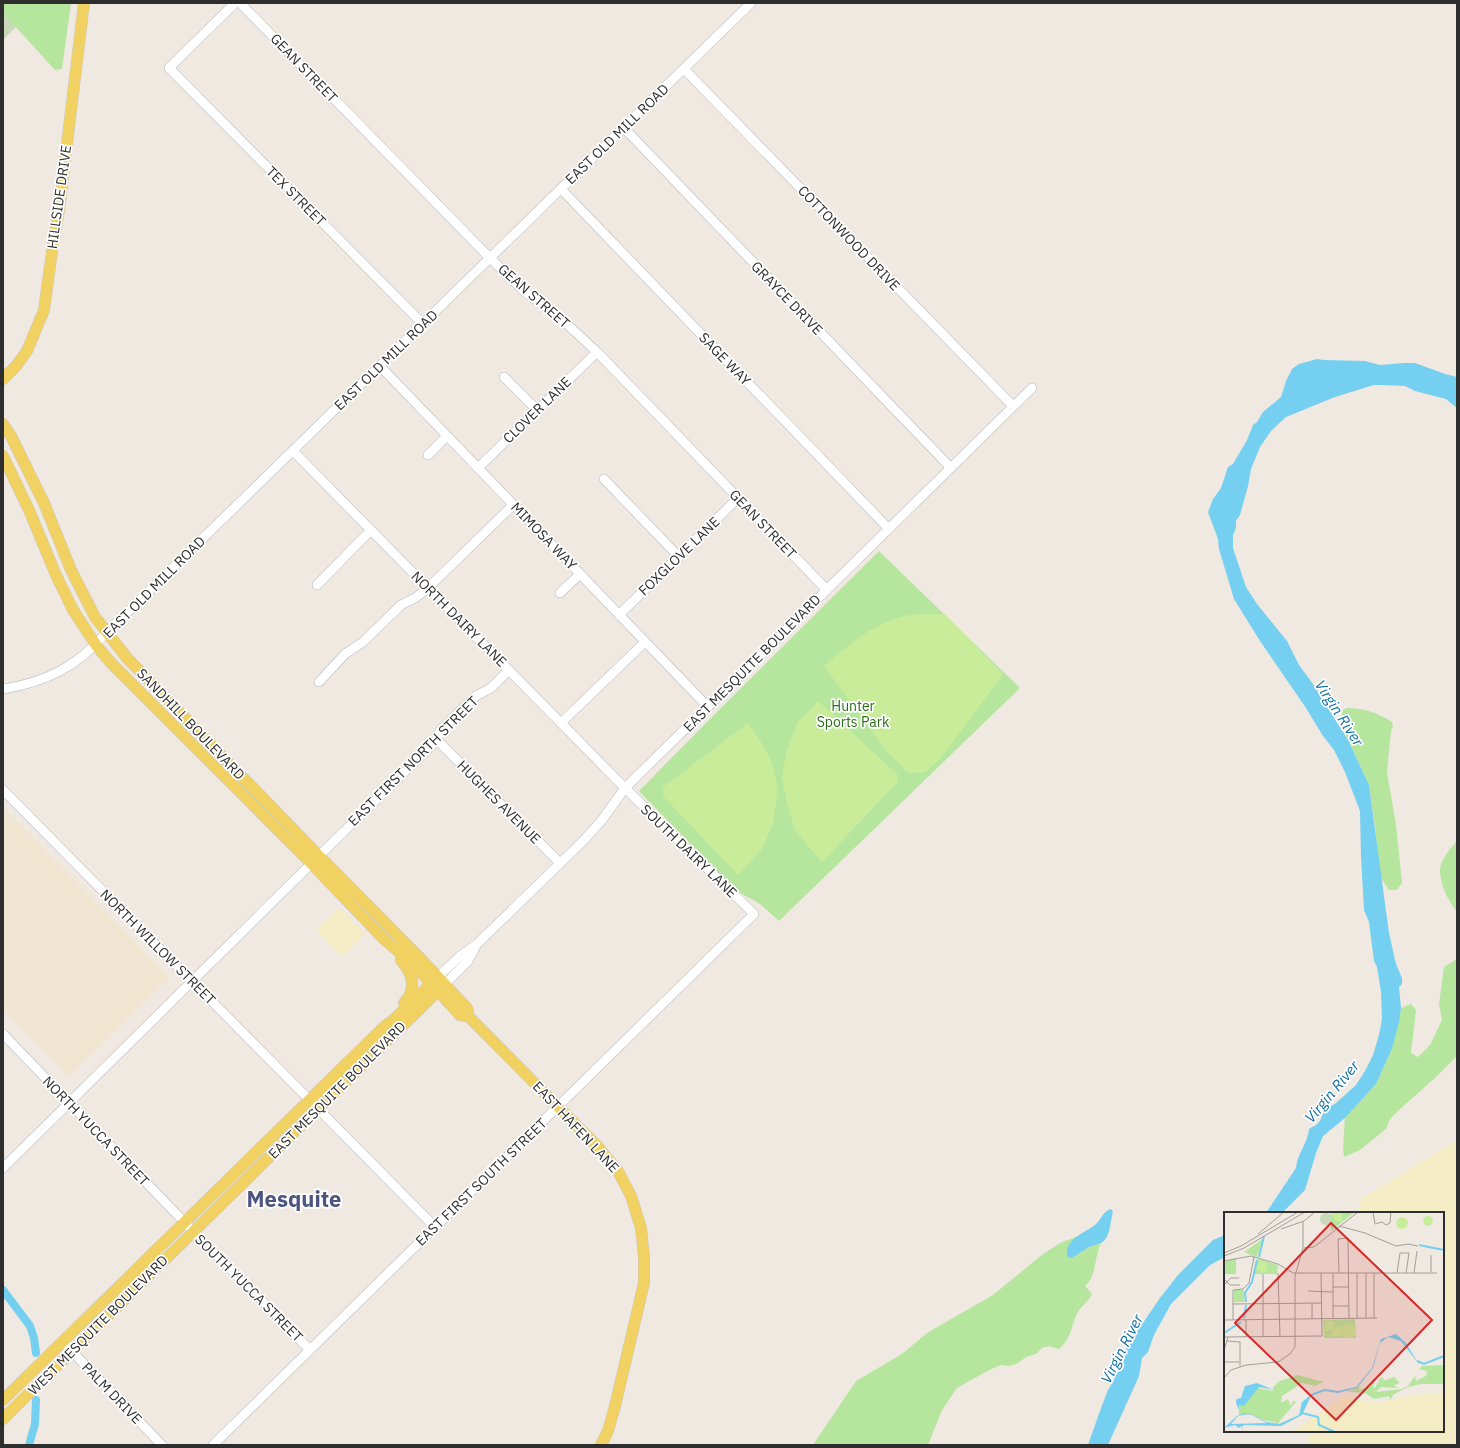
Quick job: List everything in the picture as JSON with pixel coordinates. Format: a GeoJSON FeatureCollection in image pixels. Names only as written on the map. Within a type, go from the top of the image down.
{"type":"FeatureCollection","features":[{"type":"Feature","properties":{"kind":"main road","name":"HILLSIDE DRIVE"},"geometry":{"type":"LineString","coordinates":[[3,379],[28,351],[44,310],[60,203],[84,3]]}},
{"type":"Feature","properties":{"kind":"main road","name":"SANDHILL BOULEVARD"},"geometry":{"type":"LineString","coordinates":[[3,424],[44,503],[71,570],[95,617],[132,662],[238,772],[384,939],[438,984]]}},
{"type":"Feature","properties":{"kind":"main road","name":"SANDHILL BOULEVARD"},"geometry":{"type":"LineString","coordinates":[[3,456],[29,510],[56,576],[71,606],[96,645],[111,663],[186,738],[410,948],[438,984]]}},
{"type":"Feature","properties":{"kind":"main road"},"geometry":{"type":"LineString","coordinates":[[186,738],[196,742],[227,774],[238,772]]}},
{"type":"Feature","properties":{"kind":"main road"},"geometry":{"type":"LineString","coordinates":[[384,939],[407,967],[411,974],[413,983],[412,990],[407,1000],[388,1019],[385,1026]]}},
{"type":"Feature","properties":{"kind":"main road","name":"EAST HAFEN LANE"},"geometry":{"type":"LineString","coordinates":[[438,984],[467,1008],[469,1017],[598,1147],[618,1171],[631,1196],[641,1228],[644,1257],[644,1283],[615,1406],[608,1431],[601,1445]]}},
{"type":"Feature","properties":{"kind":"main road","name":"EAST MESQUITE BOULEVARD"},"geometry":{"type":"LineString","coordinates":[[314,1104],[385,1026],[438,984]]}},
{"type":"Feature","properties":{"kind":"main road","name":"EAST MESQUITE BOULEVARD"},"geometry":{"type":"LineString","coordinates":[[189,1227],[438,984]]}},
{"type":"Feature","properties":{"kind":"main road","name":"WEST MESQUITE BOULEVARD"},"geometry":{"type":"LineString","coordinates":[[3,1400],[63,1342],[189,1227]]}},
{"type":"Feature","properties":{"kind":"main road","name":"WEST MESQUITE BOULEVARD"},"geometry":{"type":"LineString","coordinates":[[3,1419],[72,1351],[189,1227]]}},
{"type":"Feature","properties":{"kind":"street","name":"TEX STREET"},"geometry":{"type":"LineString","coordinates":[[235,3],[169,68],[423,324]]}},
{"type":"Feature","properties":{"kind":"street","name":"GEAN STREET"},"geometry":{"type":"LineString","coordinates":[[240,3],[490,258],[525,292],[557,315],[597,352],[827,590]]}},
{"type":"Feature","properties":{"kind":"street","name":"EAST OLD MILL ROAD"},"geometry":{"type":"LineString","coordinates":[[3,689],[32,682],[60,672],[71,666],[96,645],[107,632],[751,3]]}},
{"type":"Feature","properties":{"kind":"street","name":"COTTONWOOD DRIVE"},"geometry":{"type":"LineString","coordinates":[[684,69],[1013,406]]}},
{"type":"Feature","properties":{"kind":"street","name":"GRAYCE DRIVE"},"geometry":{"type":"LineString","coordinates":[[624,128],[951,468]]}},
{"type":"Feature","properties":{"kind":"street","name":"SAGE WAY"},"geometry":{"type":"LineString","coordinates":[[562,189],[889,528]]}},
{"type":"Feature","properties":{"kind":"street","name":"CLOVER LANE"},"geometry":{"type":"LineString","coordinates":[[478,468],[597,352]]}},
{"type":"Feature","properties":{"kind":"street","name":"MIMOSA WAY"},"geometry":{"type":"LineString","coordinates":[[380,366],[708,707]]}},
{"type":"Feature","properties":{"kind":"street"},"geometry":{"type":"LineString","coordinates":[[504,377],[537,410]]}},
{"type":"Feature","properties":{"kind":"street","name":"EAST MESQUITE BOULEVARD"},"geometry":{"type":"LineString","coordinates":[[438,984],[460,956],[477,944],[584,840],[625,788],[1032,388]]}},
{"type":"Feature","properties":{"kind":"street"},"geometry":{"type":"LineString","coordinates":[[428,455],[447,436]]}},
{"type":"Feature","properties":{"kind":"street","name":"NORTH DAIRY LANE"},"geometry":{"type":"LineString","coordinates":[[293,451],[625,788]]}},
{"type":"Feature","properties":{"kind":"street"},"geometry":{"type":"LineString","coordinates":[[604,479],[679,556]]}},
{"type":"Feature","properties":{"kind":"street","name":"FOXGLOVE LANE"},"geometry":{"type":"LineString","coordinates":[[619,615],[738,498]]}},
{"type":"Feature","properties":{"kind":"street"},"geometry":{"type":"LineString","coordinates":[[319,682],[345,654],[363,642],[400,605],[415,598],[428,588],[513,505]]}},
{"type":"Feature","properties":{"kind":"street"},"geometry":{"type":"LineString","coordinates":[[317,585],[371,530]]}},
{"type":"Feature","properties":{"kind":"street"},"geometry":{"type":"LineString","coordinates":[[560,593],[580,574]]}},
{"type":"Feature","properties":{"kind":"street"},"geometry":{"type":"LineString","coordinates":[[561,723],[646,642]]}},
{"type":"Feature","properties":{"kind":"street","name":"EAST FIRST NORTH STREET"},"geometry":{"type":"LineString","coordinates":[[3,1168],[68,1102],[438,740],[440,731],[457,714],[476,696],[491,688],[509,670]]}},
{"type":"Feature","properties":{"kind":"street","name":"HUGHES AVENUE"},"geometry":{"type":"LineString","coordinates":[[438,740],[560,863]]}},
{"type":"Feature","properties":{"kind":"street","name":"SOUTH DAIRY LANE"},"geometry":{"type":"LineString","coordinates":[[625,788],[754,914]]}},
{"type":"Feature","properties":{"kind":"street","name":"NORTH WILLOW STREET"},"geometry":{"type":"LineString","coordinates":[[3,790],[435,1227]]}},
{"type":"Feature","properties":{"kind":"street","name":"EAST FIRST SOUTH STREET"},"geometry":{"type":"LineString","coordinates":[[213,1445],[754,914]]}},
{"type":"Feature","properties":{"kind":"street","name":"NORTH YUCCA STREET"},"geometry":{"type":"LineString","coordinates":[[3,1034],[189,1227]]}},
{"type":"Feature","properties":{"kind":"street","name":"SOUTH YUCCA STREET"},"geometry":{"type":"LineString","coordinates":[[189,1227],[310,1350]]}},
{"type":"Feature","properties":{"kind":"street","name":"PALM DRIVE"},"geometry":{"type":"LineString","coordinates":[[63,1342],[162,1445]]}},
{"type":"Feature","properties":{"kind":"shaded area"},"geometry":{"type":"Polygon","coordinates":[[[3,807],[168,976],[167,981],[69,1076],[3,1010],[3,807]]]}},
{"type":"Feature","properties":{"kind":"green space"},"geometry":{"type":"Polygon","coordinates":[[[3,3],[71,3],[62,69],[55,70],[3,13],[3,3]]]}},
{"type":"Feature","properties":{"kind":"green space"},"geometry":{"type":"Polygon","coordinates":[[[3,13],[16,27],[3,40],[3,13]]]}},
{"type":"Feature","properties":{"kind":"green space","name":"Hunter Sports Park"},"geometry":{"type":"Polygon","coordinates":[[[879,551],[1020,688],[779,921],[760,904],[735,890],[639,791],[879,551]]]}},
{"type":"Feature","properties":{"kind":"green space"},"geometry":{"type":"Polygon","coordinates":[[[920,614],[945,614],[1003,674],[941,758],[925,772],[909,773],[887,752],[824,666],[862,636],[893,619],[920,614]]]}},
{"type":"Feature","properties":{"kind":"green space"},"geometry":{"type":"Polygon","coordinates":[[[818,701],[898,775],[897,783],[822,862],[795,831],[782,779],[786,753],[797,723],[818,701]]]}},
{"type":"Feature","properties":{"kind":"green space"},"geometry":{"type":"Polygon","coordinates":[[[1347,708],[1371,712],[1392,722],[1393,726],[1391,731],[1387,772],[1396,825],[1402,883],[1397,890],[1389,890],[1381,878],[1369,785],[1349,742],[1342,732],[1340,725],[1343,710],[1347,708]]]}},
{"type":"Feature","properties":{"kind":"green space"},"geometry":{"type":"Polygon","coordinates":[[[748,723],[760,740],[771,761],[778,787],[773,824],[762,849],[738,875],[663,796],[663,787],[748,723]]]}},
{"type":"Feature","properties":{"kind":"green space"},"geometry":{"type":"Polygon","coordinates":[[[1457,841],[1457,912],[1445,892],[1441,881],[1440,866],[1449,850],[1457,841]]]}},
{"type":"Feature","properties":{"kind":"green space"},"geometry":{"type":"Polygon","coordinates":[[[1457,959],[1457,1056],[1390,1119],[1386,1129],[1360,1150],[1344,1157],[1343,1148],[1345,1118],[1376,1084],[1392,1049],[1401,1008],[1411,1004],[1416,1010],[1411,1053],[1418,1057],[1430,1045],[1442,1020],[1439,1004],[1444,967],[1457,959]]]}},
{"type":"Feature","properties":{"kind":"green space"},"geometry":{"type":"Polygon","coordinates":[[[1078,1236],[1070,1243],[1074,1257],[1085,1249],[1101,1243],[1092,1277],[1085,1286],[1092,1294],[1077,1314],[1067,1340],[1059,1349],[1049,1346],[1042,1348],[1036,1354],[1026,1357],[1018,1363],[1010,1366],[1001,1365],[957,1388],[942,1410],[928,1445],[813,1445],[856,1381],[902,1354],[927,1333],[993,1295],[1043,1254],[1060,1243],[1078,1236]]]}},
{"type":"Feature","properties":{"kind":"sand"},"geometry":{"type":"Polygon","coordinates":[[[339,908],[365,934],[342,957],[316,930],[339,908]]]}},
{"type":"Feature","properties":{"kind":"sand"},"geometry":{"type":"Polygon","coordinates":[[[1457,1140],[1457,1445],[1308,1445],[1311,1432],[1444,1432],[1444,1212],[1358,1212],[1361,1199],[1457,1140]]]}},
{"type":"Feature","properties":{"kind":"water"},"geometry":{"type":"Polygon","coordinates":[[[1317,359],[1365,361],[1380,365],[1415,363],[1457,377],[1457,408],[1446,399],[1415,391],[1405,386],[1374,385],[1335,397],[1286,417],[1271,431],[1260,447],[1251,469],[1240,515],[1236,521],[1236,528],[1233,535],[1233,548],[1246,587],[1257,604],[1287,641],[1299,665],[1313,684],[1349,742],[1369,785],[1389,933],[1396,964],[1402,978],[1402,984],[1399,987],[1401,1008],[1399,1022],[1392,1049],[1376,1084],[1345,1118],[1323,1136],[1316,1153],[1305,1190],[1283,1212],[1267,1212],[1296,1168],[1298,1158],[1307,1139],[1309,1129],[1320,1121],[1324,1111],[1336,1103],[1356,1085],[1365,1071],[1373,1055],[1382,1019],[1381,992],[1377,967],[1374,961],[1369,922],[1364,910],[1360,811],[1345,772],[1334,750],[1323,736],[1306,708],[1260,641],[1234,599],[1219,549],[1218,539],[1208,512],[1213,499],[1221,488],[1228,467],[1233,464],[1247,440],[1253,425],[1257,422],[1263,412],[1281,397],[1292,369],[1299,364],[1317,359]]]}},
{"type":"Feature","properties":{"kind":"water"},"geometry":{"type":"Polygon","coordinates":[[[1111,1209],[1113,1212],[1110,1229],[1104,1241],[1091,1246],[1076,1256],[1070,1258],[1067,1256],[1067,1250],[1072,1241],[1095,1225],[1108,1210],[1111,1209]]]}},
{"type":"Feature","properties":{"kind":"water"},"geometry":{"type":"Polygon","coordinates":[[[1224,1235],[1224,1258],[1210,1265],[1171,1304],[1154,1335],[1148,1352],[1142,1358],[1139,1376],[1108,1445],[1088,1445],[1108,1390],[1114,1380],[1117,1366],[1130,1342],[1160,1298],[1178,1275],[1213,1240],[1224,1235]]]}},
{"type":"Feature","properties":{"kind":"waterway"},"geometry":{"type":"LineString","coordinates":[[3,1290],[30,1326],[34,1338],[36,1353]]}},
{"type":"Feature","properties":{"kind":"waterway"},"geometry":{"type":"LineString","coordinates":[[29,1445],[35,1424],[36,1400]]}},
{"type":"Feature","properties":{"kind":"district","name":"Mesquite"},"geometry":{"type":"Point","coordinates":[294,1199]}},
{"type":"Feature","properties":{"kind":"water label","name":"Virgin River"},"geometry":{"type":"Point","coordinates":[1339,713]}},
{"type":"Feature","properties":{"kind":"water label","name":"Virgin River"},"geometry":{"type":"Point","coordinates":[1332,1092]}},
{"type":"Feature","properties":{"kind":"water label","name":"Virgin River"},"geometry":{"type":"Point","coordinates":[1122,1349]}}]}
